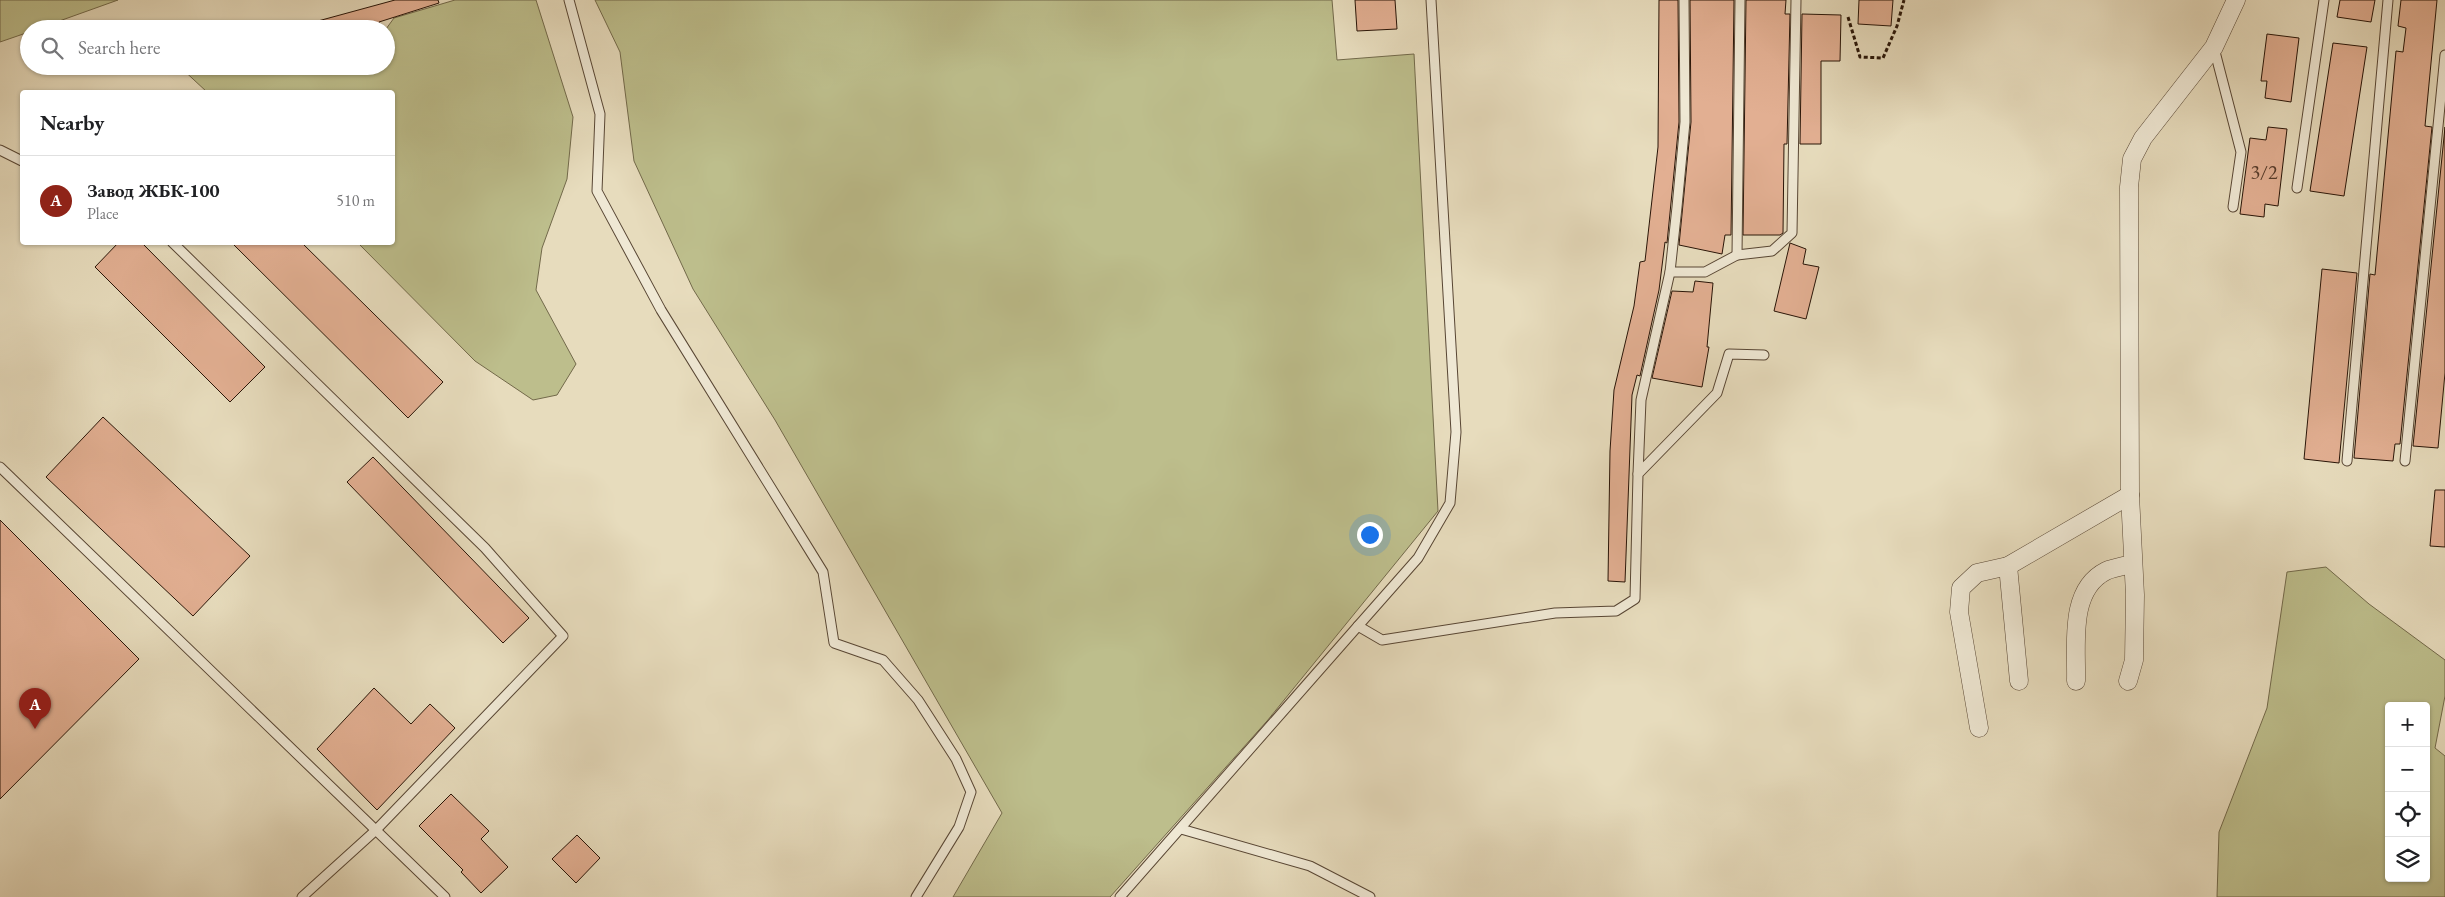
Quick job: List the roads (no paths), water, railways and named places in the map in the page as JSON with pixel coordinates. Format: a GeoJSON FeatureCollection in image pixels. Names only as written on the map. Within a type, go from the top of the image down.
{"type":"FeatureCollection","features":[{"type":"Feature","properties":{"kind":"street"},"geometry":{"type":"LineString","coordinates":[[2128,680],[2134,660],[2135,595],[2130,495],[2129,187],[2132,159],[2143,138],[2214,48],[2236,0]]}},
{"type":"Feature","properties":{"kind":"street"},"geometry":{"type":"LineString","coordinates":[[1978,728],[1959,612],[1961,588],[1977,573],[2008,566],[2130,495]]}},
{"type":"Feature","properties":{"kind":"street"},"geometry":{"type":"LineString","coordinates":[[2076,681],[2078,607],[2091,583],[2106,571],[2132,564]]}},
{"type":"Feature","properties":{"kind":"street"},"geometry":{"type":"LineString","coordinates":[[2008,566],[2018,681]]}},
{"type":"Feature","properties":{"kind":"lane"},"geometry":{"type":"LineString","coordinates":[[569,0],[600,114],[597,191],[661,310],[823,572],[834,643],[883,660],[918,700],[956,759],[971,792],[959,827],[916,897]]}},
{"type":"Feature","properties":{"kind":"lane"},"geometry":{"type":"LineString","coordinates":[[1120,897],[1418,558],[1450,503],[1456,432],[1431,0]]}},
{"type":"Feature","properties":{"kind":"lane"},"geometry":{"type":"LineString","coordinates":[[1358,626],[1382,640],[1555,613],[1616,611],[1635,599],[1641,400],[1670,272],[1684,122],[1684,0]]}},
{"type":"Feature","properties":{"kind":"lane"},"geometry":{"type":"LineString","coordinates":[[1737,255],[1740,0]]}},
{"type":"Feature","properties":{"kind":"lane"},"geometry":{"type":"LineString","coordinates":[[1670,272],[1704,272],[1737,255],[1772,251],[1792,233],[1796,0]]}},
{"type":"Feature","properties":{"kind":"lane"},"geometry":{"type":"LineString","coordinates":[[2297,188],[2324,0]]}},
{"type":"Feature","properties":{"kind":"lane"},"geometry":{"type":"LineString","coordinates":[[2347,461],[2388,0]]}},
{"type":"Feature","properties":{"kind":"lane"},"geometry":{"type":"LineString","coordinates":[[2214,48],[2241,152],[2233,207]]}},
{"type":"Feature","properties":{"kind":"lane"},"geometry":{"type":"LineString","coordinates":[[2405,462],[2445,55]]}},
{"type":"Feature","properties":{"kind":"lane"},"geometry":{"type":"LineString","coordinates":[[0,150],[20,160]]}},
{"type":"Feature","properties":{"kind":"lane"},"geometry":{"type":"LineString","coordinates":[[175,245],[485,548],[563,636],[376,830],[302,897]]}},
{"type":"Feature","properties":{"kind":"lane"},"geometry":{"type":"LineString","coordinates":[[1638,474],[1717,393],[1729,354],[1764,355]]}},
{"type":"Feature","properties":{"kind":"lane"},"geometry":{"type":"LineString","coordinates":[[0,467],[445,897]]}},
{"type":"Feature","properties":{"kind":"lane"},"geometry":{"type":"LineString","coordinates":[[1181,829],[1310,866],[1370,897]]}},
{"type":"Feature","properties":{"kind":"place","name":"Завод ЖБК-100"},"geometry":{"type":"Point","coordinates":[35,729]}}]}
